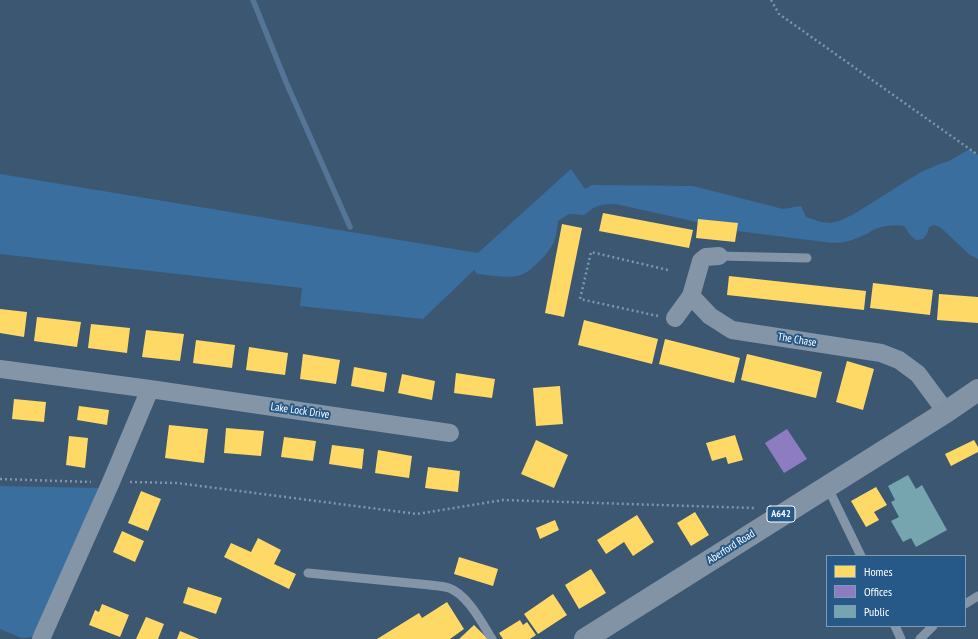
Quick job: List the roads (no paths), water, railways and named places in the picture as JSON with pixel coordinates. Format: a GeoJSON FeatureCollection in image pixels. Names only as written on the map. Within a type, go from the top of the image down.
{"type":"FeatureCollection","features":[{"type":"Feature","properties":{"kind":"main road","name":"Aberford Road"},"geometry":{"type":"LineString","coordinates":[[585,639],[946,412],[978,390]]}},
{"type":"Feature","properties":{"kind":"street"},"geometry":{"type":"LineString","coordinates":[[675,318],[691,296],[701,261],[706,257],[719,256]]}},
{"type":"Feature","properties":{"kind":"street","name":"The Chase"},"geometry":{"type":"LineString","coordinates":[[691,296],[710,316],[732,330],[881,353],[899,360],[918,374],[946,412]]}},
{"type":"Feature","properties":{"kind":"street","name":"Lake Lock Drive"},"geometry":{"type":"LineString","coordinates":[[0,369],[150,389],[450,433]]}},
{"type":"Feature","properties":{"kind":"street"},"geometry":{"type":"LineString","coordinates":[[41,639],[111,482],[150,389]]}},
{"type":"Feature","properties":{"kind":"lane"},"geometry":{"type":"LineString","coordinates":[[719,256],[807,258]]}},
{"type":"Feature","properties":{"kind":"lane"},"geometry":{"type":"LineString","coordinates":[[827,486],[861,555]]}},
{"type":"Feature","properties":{"kind":"lane"},"geometry":{"type":"LineString","coordinates":[[308,573],[448,588],[459,593],[468,603],[492,639]]}},
{"type":"Feature","properties":{"kind":"lane"},"geometry":{"type":"LineString","coordinates":[[966,603],[978,596]]}},
{"type":"Feature","properties":{"kind":"lane"},"geometry":{"type":"LineString","coordinates":[[895,627],[901,639]]}},
{"type":"Feature","properties":{"kind":"lane"},"geometry":{"type":"LineString","coordinates":[[920,639],[932,627]]}},
{"type":"Feature","properties":{"kind":"waterway"},"geometry":{"type":"LineString","coordinates":[[253,0],[286,82],[350,227]]}}]}
